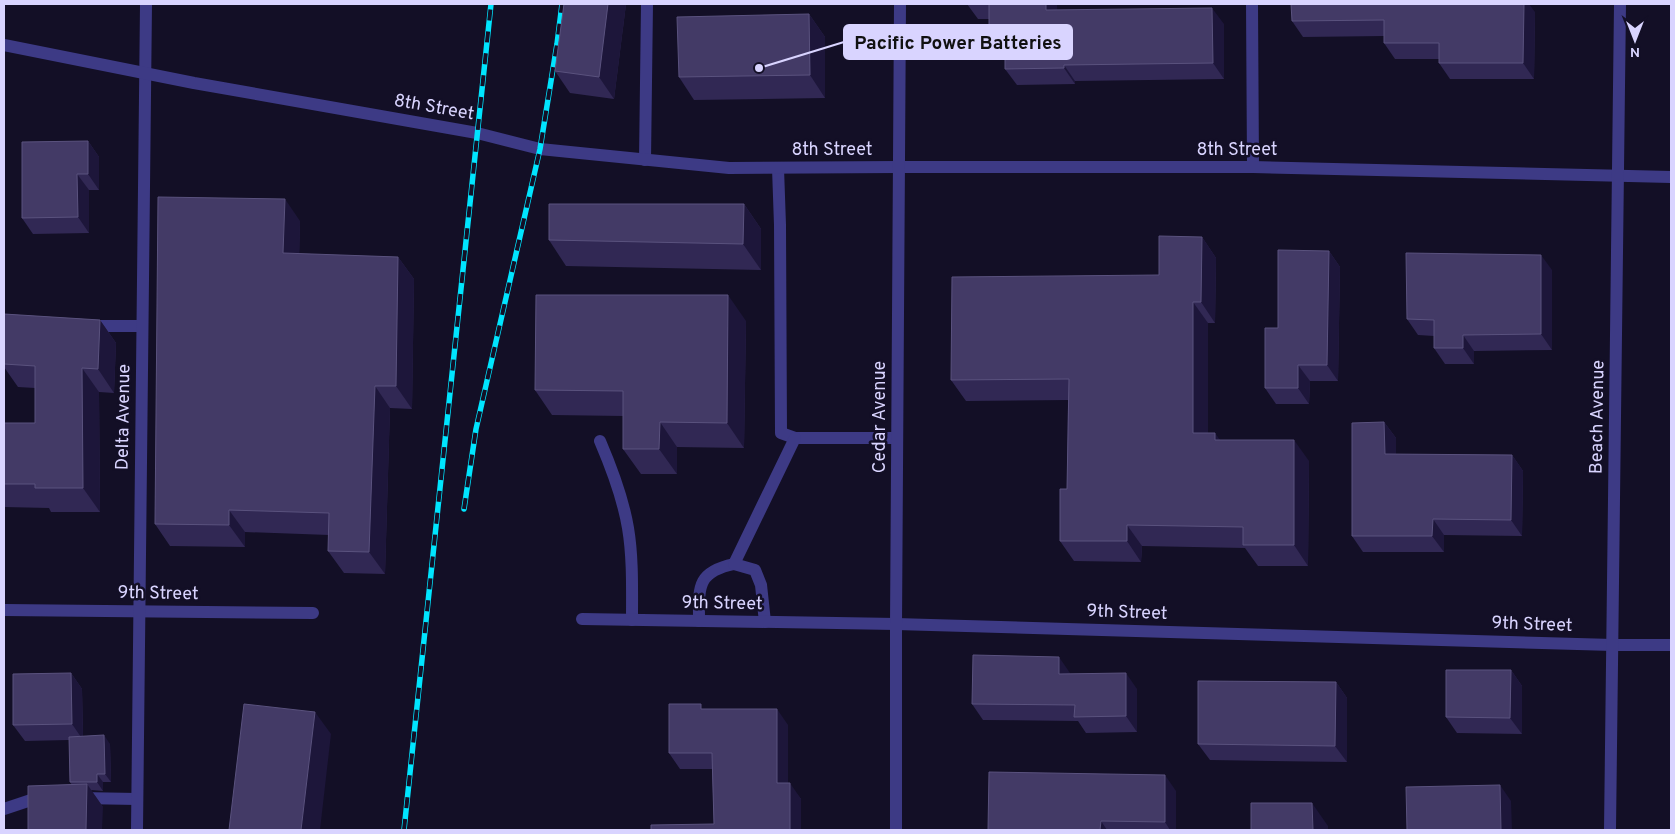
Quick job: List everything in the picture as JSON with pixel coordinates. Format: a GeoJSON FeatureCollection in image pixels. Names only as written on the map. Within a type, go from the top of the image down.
{"type":"FeatureCollection","features":[{"type":"Feature","properties":{"kind":"street","name":"Delta Avenue"},"geometry":{"type":"LineString","coordinates":[[137,830],[146,4]]}},
{"type":"Feature","properties":{"kind":"street"},"geometry":{"type":"LineString","coordinates":[[645,160],[647,4]]}},
{"type":"Feature","properties":{"kind":"street","name":"Cedar Avenue"},"geometry":{"type":"LineString","coordinates":[[896,830],[900,4]]}},
{"type":"Feature","properties":{"kind":"street"},"geometry":{"type":"LineString","coordinates":[[1252,4],[1253,167]]}},
{"type":"Feature","properties":{"kind":"street","name":"Beach Avenue"},"geometry":{"type":"LineString","coordinates":[[1610,830],[1620,4]]}},
{"type":"Feature","properties":{"kind":"street","name":"8th Street"},"geometry":{"type":"LineString","coordinates":[[4,45],[145,74],[477,133],[540,149],[729,168],[1253,167],[1671,177]]}},
{"type":"Feature","properties":{"kind":"street"},"geometry":{"type":"LineString","coordinates":[[778,168],[781,433],[795,438],[897,438]]}},
{"type":"Feature","properties":{"kind":"street"},"geometry":{"type":"LineString","coordinates":[[73,326],[142,326]]}},
{"type":"Feature","properties":{"kind":"street"},"geometry":{"type":"LineString","coordinates":[[734,564],[795,438]]}},
{"type":"Feature","properties":{"kind":"street"},"geometry":{"type":"LineString","coordinates":[[600,441],[613,470],[628,528],[632,620]]}},
{"type":"Feature","properties":{"kind":"street"},"geometry":{"type":"LineString","coordinates":[[699,621],[699,591],[707,574],[720,567],[734,564],[755,570],[761,585],[765,622]]}},
{"type":"Feature","properties":{"kind":"street","name":"9th Street"},"geometry":{"type":"LineString","coordinates":[[4,610],[313,613]]}},
{"type":"Feature","properties":{"kind":"street","name":"9th Street"},"geometry":{"type":"LineString","coordinates":[[582,620],[896,624],[1613,645],[1671,645]]}},
{"type":"Feature","properties":{"kind":"street"},"geometry":{"type":"LineString","coordinates":[[4,810],[37,798],[137,800]]}},
{"type":"Feature","properties":{"kind":"building"},"geometry":{"type":"Polygon","coordinates":[[[564,4],[608,4],[599,77],[555,71],[564,4]]]}},
{"type":"Feature","properties":{"kind":"building"},"geometry":{"type":"Polygon","coordinates":[[[989,4],[1046,4],[1046,10],[1212,8],[1213,63],[1064,65],[1064,68],[1005,69],[1005,29],[989,29],[989,4]]]}},
{"type":"Feature","properties":{"kind":"building"},"geometry":{"type":"Polygon","coordinates":[[[1291,4],[1524,4],[1523,63],[1439,63],[1439,43],[1384,43],[1384,20],[1292,21],[1291,4]]]}},
{"type":"Feature","properties":{"kind":"building"},"geometry":{"type":"Polygon","coordinates":[[[809,14],[810,75],[679,77],[677,17],[809,14]]]}},
{"type":"Feature","properties":{"kind":"building"},"geometry":{"type":"Polygon","coordinates":[[[88,141],[88,174],[77,174],[78,217],[22,218],[22,142],[88,141]]]}},
{"type":"Feature","properties":{"kind":"building"},"geometry":{"type":"Polygon","coordinates":[[[158,197],[285,199],[283,253],[398,257],[396,386],[375,386],[369,552],[328,551],[329,513],[229,510],[229,525],[155,524],[158,197]]]}},
{"type":"Feature","properties":{"kind":"building"},"geometry":{"type":"Polygon","coordinates":[[[549,204],[744,204],[743,244],[549,240],[549,204]]]}},
{"type":"Feature","properties":{"kind":"building"},"geometry":{"type":"Polygon","coordinates":[[[1159,236],[1202,237],[1201,302],[1193,302],[1193,433],[1215,433],[1215,440],[1294,440],[1294,545],[1243,545],[1243,527],[1127,525],[1127,541],[1060,541],[1060,489],[1067,489],[1069,379],[951,380],[952,277],[1159,275],[1159,236]]]}},
{"type":"Feature","properties":{"kind":"building"},"geometry":{"type":"Polygon","coordinates":[[[1278,250],[1329,251],[1327,365],[1298,365],[1298,388],[1265,388],[1265,328],[1278,328],[1278,250]]]}},
{"type":"Feature","properties":{"kind":"building"},"geometry":{"type":"Polygon","coordinates":[[[1406,253],[1541,255],[1541,334],[1463,335],[1463,348],[1434,348],[1434,320],[1407,319],[1406,253]]]}},
{"type":"Feature","properties":{"kind":"building"},"geometry":{"type":"Polygon","coordinates":[[[536,295],[728,295],[727,423],[660,422],[659,449],[623,449],[623,391],[535,390],[536,295]]]}},
{"type":"Feature","properties":{"kind":"building"},"geometry":{"type":"Polygon","coordinates":[[[4,314],[100,320],[98,369],[82,368],[83,488],[35,488],[35,484],[4,484],[4,423],[35,423],[35,366],[4,364],[4,314]]]}},
{"type":"Feature","properties":{"kind":"building"},"geometry":{"type":"Polygon","coordinates":[[[1384,422],[1385,454],[1512,455],[1511,520],[1433,519],[1432,536],[1352,536],[1352,423],[1384,422]]]}},
{"type":"Feature","properties":{"kind":"building"},"geometry":{"type":"Polygon","coordinates":[[[973,655],[1059,657],[1059,674],[1126,673],[1126,716],[1074,717],[1075,705],[972,704],[973,655]]]}},
{"type":"Feature","properties":{"kind":"building"},"geometry":{"type":"Polygon","coordinates":[[[1446,670],[1511,670],[1510,718],[1446,717],[1446,670]]]}},
{"type":"Feature","properties":{"kind":"building"},"geometry":{"type":"Polygon","coordinates":[[[71,673],[72,724],[13,725],[13,674],[71,673]]]}},
{"type":"Feature","properties":{"kind":"building"},"geometry":{"type":"Polygon","coordinates":[[[1198,681],[1336,682],[1335,746],[1198,744],[1198,681]]]}},
{"type":"Feature","properties":{"kind":"building"},"geometry":{"type":"Polygon","coordinates":[[[244,704],[315,712],[301,830],[229,830],[244,704]]]}},
{"type":"Feature","properties":{"kind":"building"},"geometry":{"type":"Polygon","coordinates":[[[669,704],[701,704],[701,709],[777,709],[777,783],[790,783],[790,830],[651,830],[651,825],[714,824],[712,753],[669,753],[669,704]]]}},
{"type":"Feature","properties":{"kind":"building"},"geometry":{"type":"Polygon","coordinates":[[[104,735],[105,774],[97,774],[97,782],[70,782],[69,737],[104,735]]]}},
{"type":"Feature","properties":{"kind":"building"},"geometry":{"type":"Polygon","coordinates":[[[989,772],[1165,775],[1165,822],[1101,821],[1100,830],[988,830],[989,772]]]}},
{"type":"Feature","properties":{"kind":"building"},"geometry":{"type":"Polygon","coordinates":[[[87,784],[86,830],[28,830],[28,786],[87,784]]]}},
{"type":"Feature","properties":{"kind":"building"},"geometry":{"type":"Polygon","coordinates":[[[1500,785],[1501,830],[1407,830],[1406,787],[1500,785]]]}},
{"type":"Feature","properties":{"kind":"building"},"geometry":{"type":"Polygon","coordinates":[[[1251,803],[1312,803],[1313,830],[1251,830],[1251,803]]]}},
{"type":"Feature","properties":{"kind":"railway"},"geometry":{"type":"LineString","coordinates":[[404,830],[491,4]]}},
{"type":"Feature","properties":{"kind":"railway"},"geometry":{"type":"LineString","coordinates":[[464,509],[476,429],[540,149],[562,4]]}},
{"type":"Feature","properties":{"kind":"place","name":"Pacific Power Batteries"},"geometry":{"type":"Point","coordinates":[759,68]}}]}
